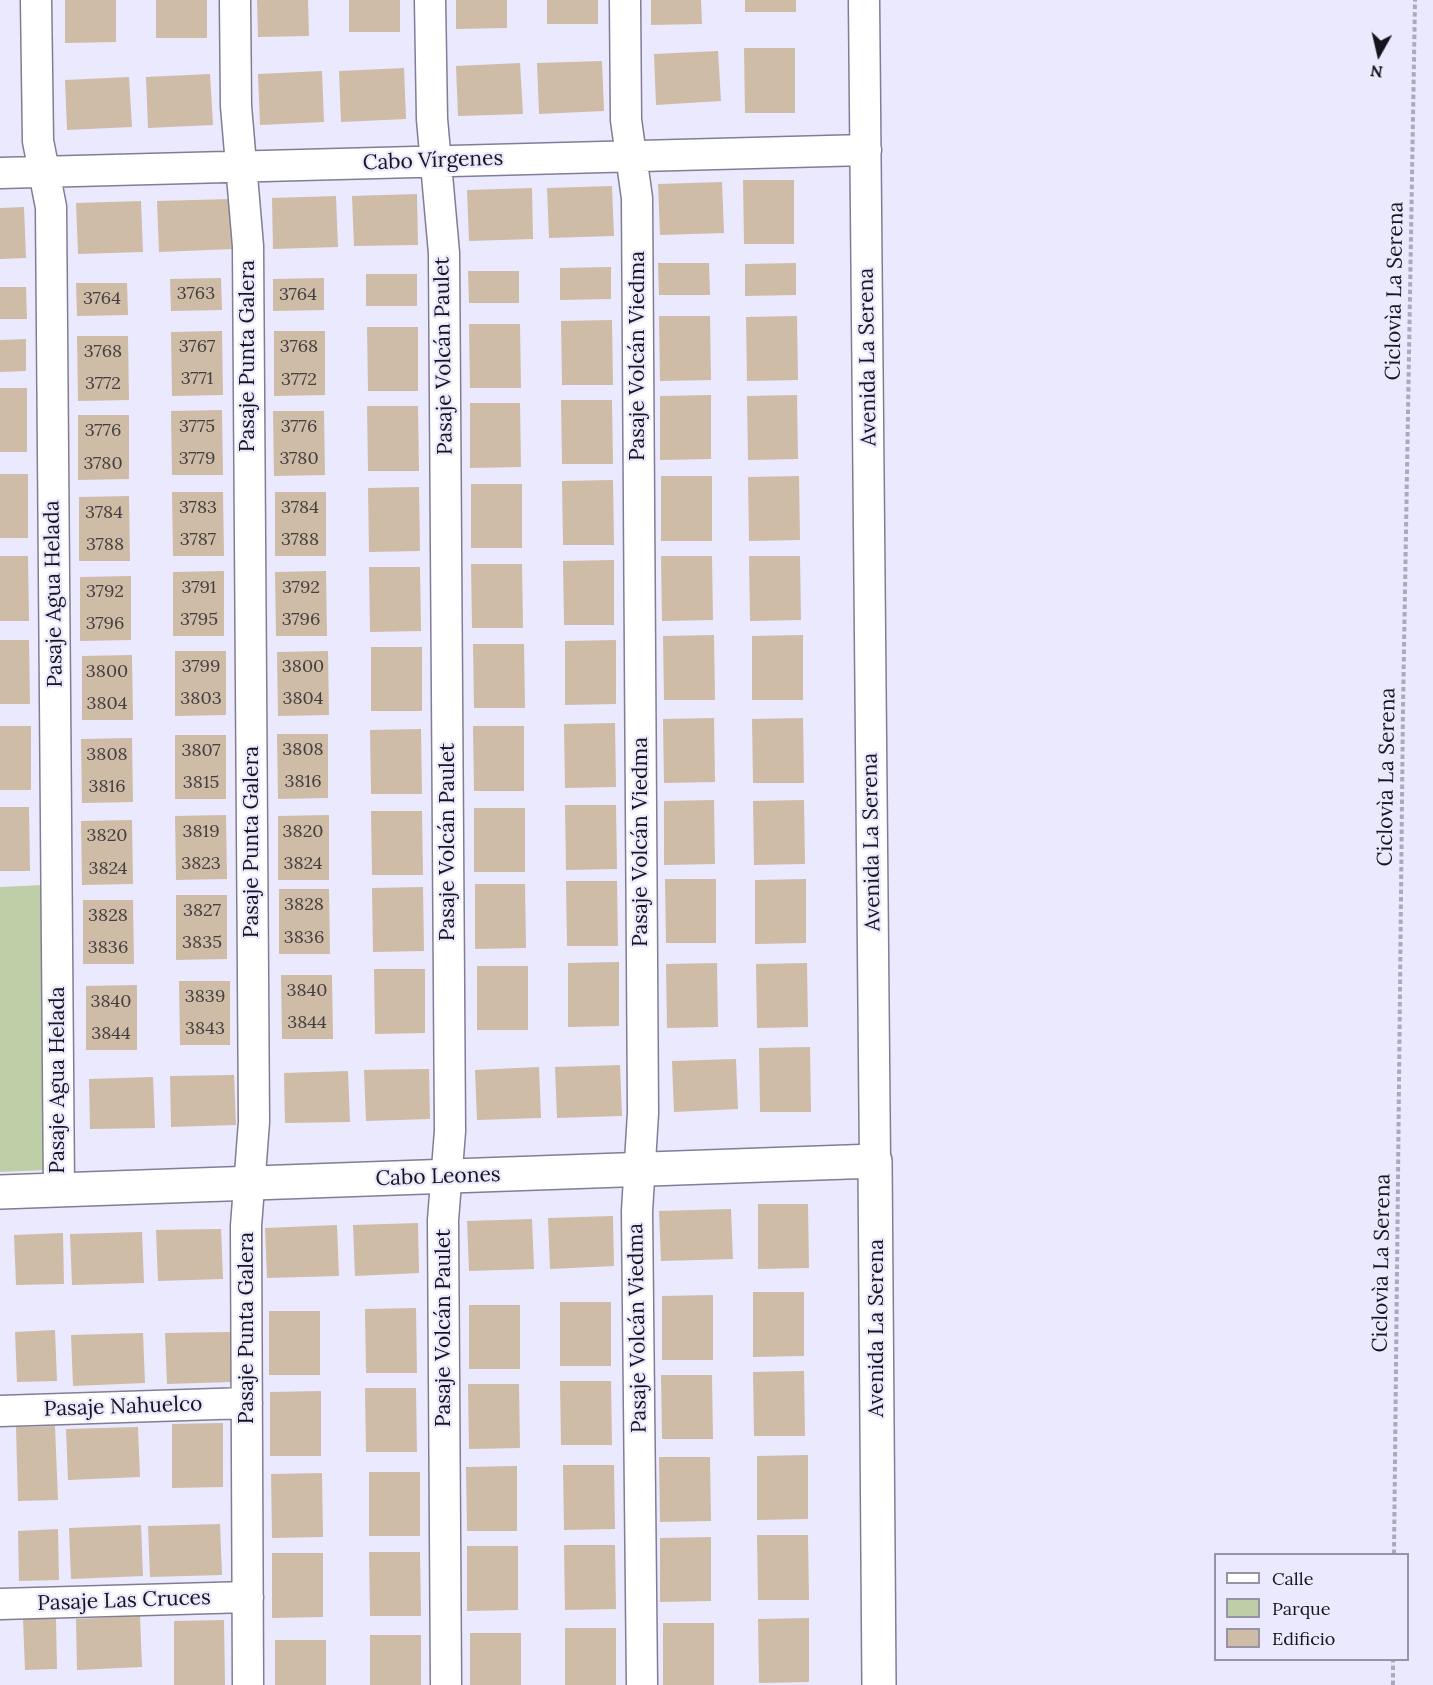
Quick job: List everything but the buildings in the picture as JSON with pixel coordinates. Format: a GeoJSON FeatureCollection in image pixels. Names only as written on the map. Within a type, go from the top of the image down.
{"type":"FeatureCollection","features":[{"type":"Feature","properties":{"kind":"street","name":"Pasaje Agua Helada"},"geometry":{"type":"LineString","coordinates":[[36,0],[38,141],[51,207],[59,1190]]}},
{"type":"Feature","properties":{"kind":"street","name":"Pasaje Punta Galera"},"geometry":{"type":"LineString","coordinates":[[235,0],[236,106],[248,246],[254,1111],[246,1226],[248,1685]]}},
{"type":"Feature","properties":{"kind":"street","name":"Pasaje Volcán Paulet"},"geometry":{"type":"LineString","coordinates":[[430,0],[432,109],[444,254],[450,1131],[443,1220],[446,1685]]}},
{"type":"Feature","properties":{"kind":"street","name":"Pasaje Volcán Viedma"},"geometry":{"type":"LineString","coordinates":[[625,0],[626,120],[636,185],[637,245],[643,1101],[637,1231],[642,1685]]}},
{"type":"Feature","properties":{"kind":"street","name":"Avenida La Serena"},"geometry":{"type":"LineString","coordinates":[[864,0],[879,1685]]}},
{"type":"Feature","properties":{"kind":"street","name":"Cabo Vírgenes"},"geometry":{"type":"LineString","coordinates":[[0,173],[866,150]]}},
{"type":"Feature","properties":{"kind":"street","name":"Cabo Leones"},"geometry":{"type":"LineString","coordinates":[[0,1192],[875,1161]]}},
{"type":"Feature","properties":{"kind":"street","name":"Pasaje Nahuelco"},"geometry":{"type":"LineString","coordinates":[[0,1411],[247,1403]]}},
{"type":"Feature","properties":{"kind":"street","name":"Pasaje Las Cruces"},"geometry":{"type":"LineString","coordinates":[[0,1604],[248,1597]]}},
{"type":"Feature","properties":{"kind":"path","name":"Ciclovìa La Serena"},"geometry":{"type":"LineString","coordinates":[[1394,1553],[1403,696],[1415,0]]}},
{"type":"Feature","properties":{"kind":"path"},"geometry":{"type":"LineString","coordinates":[[1393,1661],[1393,1685]]}},
{"type":"Feature","properties":{"kind":"green space"},"geometry":{"type":"Polygon","coordinates":[[[42,885],[45,1170],[0,1172],[0,887],[42,885]]]}}]}
